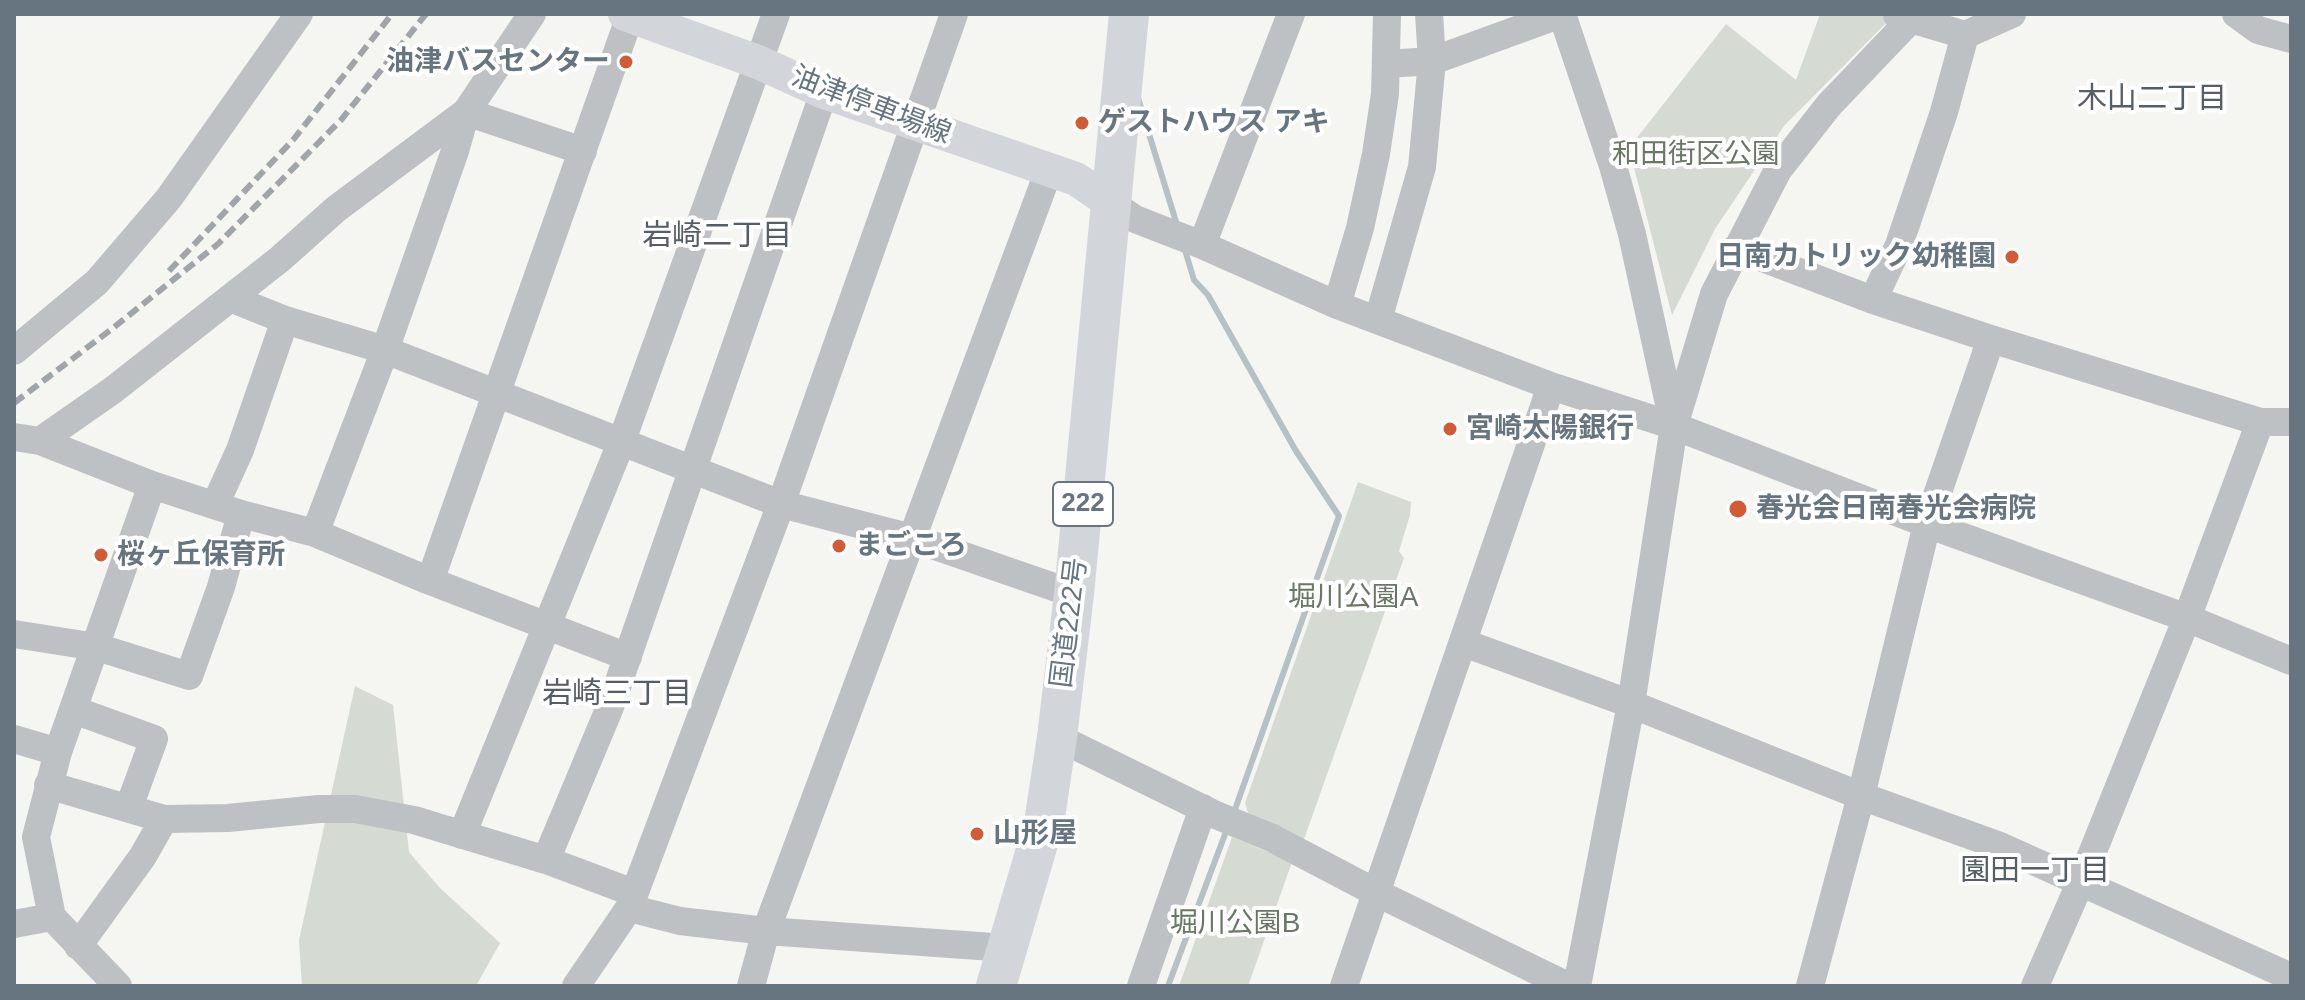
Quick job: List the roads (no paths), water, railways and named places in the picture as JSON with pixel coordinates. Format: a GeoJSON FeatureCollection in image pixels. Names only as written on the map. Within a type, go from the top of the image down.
{"type":"FeatureCollection","features":[{"type":"Feature","properties":{"kind":"highway","name":"国道222号"},"geometry":{"type":"LineString","coordinates":[[996,986],[1044,823],[1057,737],[1113,204],[1129,14]]}},
{"type":"Feature","properties":{"kind":"main road","name":"油津停車場線"},"geometry":{"type":"LineString","coordinates":[[627,15],[758,62],[824,92],[1076,179],[1113,204]]}},
{"type":"Feature","properties":{"kind":"street"},"geometry":{"type":"LineString","coordinates":[[17,345],[97,282],[169,198],[299,14]]}},
{"type":"Feature","properties":{"kind":"street"},"geometry":{"type":"LineString","coordinates":[[315,533],[385,350],[466,112],[532,14]]}},
{"type":"Feature","properties":{"kind":"street"},"geometry":{"type":"LineString","coordinates":[[462,835],[621,443],[776,14]]}},
{"type":"Feature","properties":{"kind":"street"},"geometry":{"type":"LineString","coordinates":[[576,986],[631,901],[781,504],[954,14]]}},
{"type":"Feature","properties":{"kind":"street"},"geometry":{"type":"LineString","coordinates":[[1202,245],[1291,14]]}},
{"type":"Feature","properties":{"kind":"street"},"geometry":{"type":"LineString","coordinates":[[1337,305],[1360,228],[1373,169],[1385,94],[1387,14]]}},
{"type":"Feature","properties":{"kind":"street"},"geometry":{"type":"LineString","coordinates":[[1378,320],[1422,167],[1432,61],[1429,14]]}},
{"type":"Feature","properties":{"kind":"street"},"geometry":{"type":"LineString","coordinates":[[1386,64],[1432,61],[1562,14],[1613,166],[1632,234],[1674,426]]}},
{"type":"Feature","properties":{"kind":"street"},"geometry":{"type":"LineString","coordinates":[[1577,986],[1631,704],[1674,426],[1714,294],[1778,170],[1829,105],[1907,16],[1965,35],[2012,14]]}},
{"type":"Feature","properties":{"kind":"street"},"geometry":{"type":"LineString","coordinates":[[2236,14],[2258,30],[2291,39]]}},
{"type":"Feature","properties":{"kind":"street"},"geometry":{"type":"LineString","coordinates":[[430,581],[583,151],[627,15]]}},
{"type":"Feature","properties":{"kind":"street"},"geometry":{"type":"LineString","coordinates":[[1873,300],[1899,245],[1944,112],[1965,35]]}},
{"type":"Feature","properties":{"kind":"street"},"geometry":{"type":"LineString","coordinates":[[546,860],[610,707],[824,92]]}},
{"type":"Feature","properties":{"kind":"street"},"geometry":{"type":"LineString","coordinates":[[466,112],[583,151]]}},
{"type":"Feature","properties":{"kind":"street"},"geometry":{"type":"LineString","coordinates":[[27,439],[113,390],[280,259],[336,209],[466,112]]}},
{"type":"Feature","properties":{"kind":"street"},"geometry":{"type":"LineString","coordinates":[[751,986],[766,931],[1049,170]]}},
{"type":"Feature","properties":{"kind":"street"},"geometry":{"type":"LineString","coordinates":[[1113,204],[1135,219],[1337,305],[1551,386],[1674,426],[1927,524],[2187,618],[2291,661]]}},
{"type":"Feature","properties":{"kind":"street"},"geometry":{"type":"LineString","coordinates":[[1736,248],[1873,300],[1991,339],[2260,422],[2291,422]]}},
{"type":"Feature","properties":{"kind":"street"},"geometry":{"type":"LineString","coordinates":[[230,298],[285,320],[385,350],[781,504],[912,538],[1074,594]]}},
{"type":"Feature","properties":{"kind":"street"},"geometry":{"type":"LineString","coordinates":[[14,634],[97,647],[189,676],[221,587],[228,510],[240,450],[285,320]]}},
{"type":"Feature","properties":{"kind":"street"},"geometry":{"type":"LineString","coordinates":[[1810,986],[1861,796],[1927,524],[1991,339]]}},
{"type":"Feature","properties":{"kind":"street"},"geometry":{"type":"LineString","coordinates":[[1344,986],[1551,386]]}},
{"type":"Feature","properties":{"kind":"street"},"geometry":{"type":"LineString","coordinates":[[2035,986],[2081,881],[2187,618],[2260,422]]}},
{"type":"Feature","properties":{"kind":"street"},"geometry":{"type":"LineString","coordinates":[[27,439],[228,510],[315,533],[628,657]]}},
{"type":"Feature","properties":{"kind":"street"},"geometry":{"type":"LineString","coordinates":[[118,986],[52,917],[25,842],[48,785],[152,485]]}},
{"type":"Feature","properties":{"kind":"street"},"geometry":{"type":"LineString","coordinates":[[1464,643],[1631,704],[1861,796],[2000,846],[2291,977]]}},
{"type":"Feature","properties":{"kind":"street"},"geometry":{"type":"LineString","coordinates":[[74,710],[154,739],[129,807]]}},
{"type":"Feature","properties":{"kind":"street"},"geometry":{"type":"LineString","coordinates":[[1057,737],[1272,838],[1568,986]]}},
{"type":"Feature","properties":{"kind":"street"},"geometry":{"type":"LineString","coordinates":[[14,739],[58,752]]}},
{"type":"Feature","properties":{"kind":"street"},"geometry":{"type":"LineString","coordinates":[[48,785],[164,819],[355,809],[414,820],[546,860],[680,921],[766,931],[1007,948]]}},
{"type":"Feature","properties":{"kind":"street"},"geometry":{"type":"LineString","coordinates":[[1141,986],[1210,811]]}},
{"type":"Feature","properties":{"kind":"street"},"geometry":{"type":"LineString","coordinates":[[78,946],[143,856],[164,819]]}},
{"type":"Feature","properties":{"kind":"street"},"geometry":{"type":"LineString","coordinates":[[14,924],[52,917]]}},
{"type":"Feature","properties":{"kind":"waterway"},"geometry":{"type":"LineString","coordinates":[[1138,98],[1177,225]]}},
{"type":"Feature","properties":{"kind":"waterway"},"geometry":{"type":"LineString","coordinates":[[1184,247],[1194,280],[1208,295],[1296,451],[1339,516],[1233,815]]}},
{"type":"Feature","properties":{"kind":"waterway"},"geometry":{"type":"LineString","coordinates":[[1168,986],[1227,829]]}},
{"type":"Feature","properties":{"kind":"railway"},"geometry":{"type":"LineString","coordinates":[[169,271],[293,140],[392,14]]}},
{"type":"Feature","properties":{"kind":"railway"},"geometry":{"type":"LineString","coordinates":[[14,403],[218,244],[341,120],[426,14]]}},
{"type":"Feature","properties":{"kind":"place","name":"油津バスセンター"},"geometry":{"type":"Point","coordinates":[626,62]}},
{"type":"Feature","properties":{"kind":"place","name":"ゲストハウス アキ"},"geometry":{"type":"Point","coordinates":[1082,123]}},
{"type":"Feature","properties":{"kind":"place","name":"日南カトリック幼稚園"},"geometry":{"type":"Point","coordinates":[2012,257]}},
{"type":"Feature","properties":{"kind":"place","name":"宮崎太陽銀行"},"geometry":{"type":"Point","coordinates":[1450,429]}},
{"type":"Feature","properties":{"kind":"place","name":"春光会日南春光会病院"},"geometry":{"type":"Point","coordinates":[1738,509]}},
{"type":"Feature","properties":{"kind":"place","name":"まごころ"},"geometry":{"type":"Point","coordinates":[839,546]}},
{"type":"Feature","properties":{"kind":"place","name":"桜ヶ丘保育所"},"geometry":{"type":"Point","coordinates":[101,555]}},
{"type":"Feature","properties":{"kind":"place","name":"山形屋"},"geometry":{"type":"Point","coordinates":[977,834]}},
{"type":"Feature","properties":{"kind":"district","name":"木山二丁目"},"geometry":{"type":"Point","coordinates":[2152,100]}},
{"type":"Feature","properties":{"kind":"district","name":"岩崎二丁目"},"geometry":{"type":"Point","coordinates":[717,237]}},
{"type":"Feature","properties":{"kind":"district","name":"岩崎三丁目"},"geometry":{"type":"Point","coordinates":[617,695]}},
{"type":"Feature","properties":{"kind":"district","name":"園田一丁目"},"geometry":{"type":"Point","coordinates":[2035,872]}},
{"type":"Feature","properties":{"kind":"park label","name":"和田街区公園"},"geometry":{"type":"Point","coordinates":[1696,155]}},
{"type":"Feature","properties":{"kind":"park label","name":"堀川公園A"},"geometry":{"type":"Point","coordinates":[1353,598]}},
{"type":"Feature","properties":{"kind":"park label","name":"堀川公園B"},"geometry":{"type":"Point","coordinates":[1235,924]}}]}
